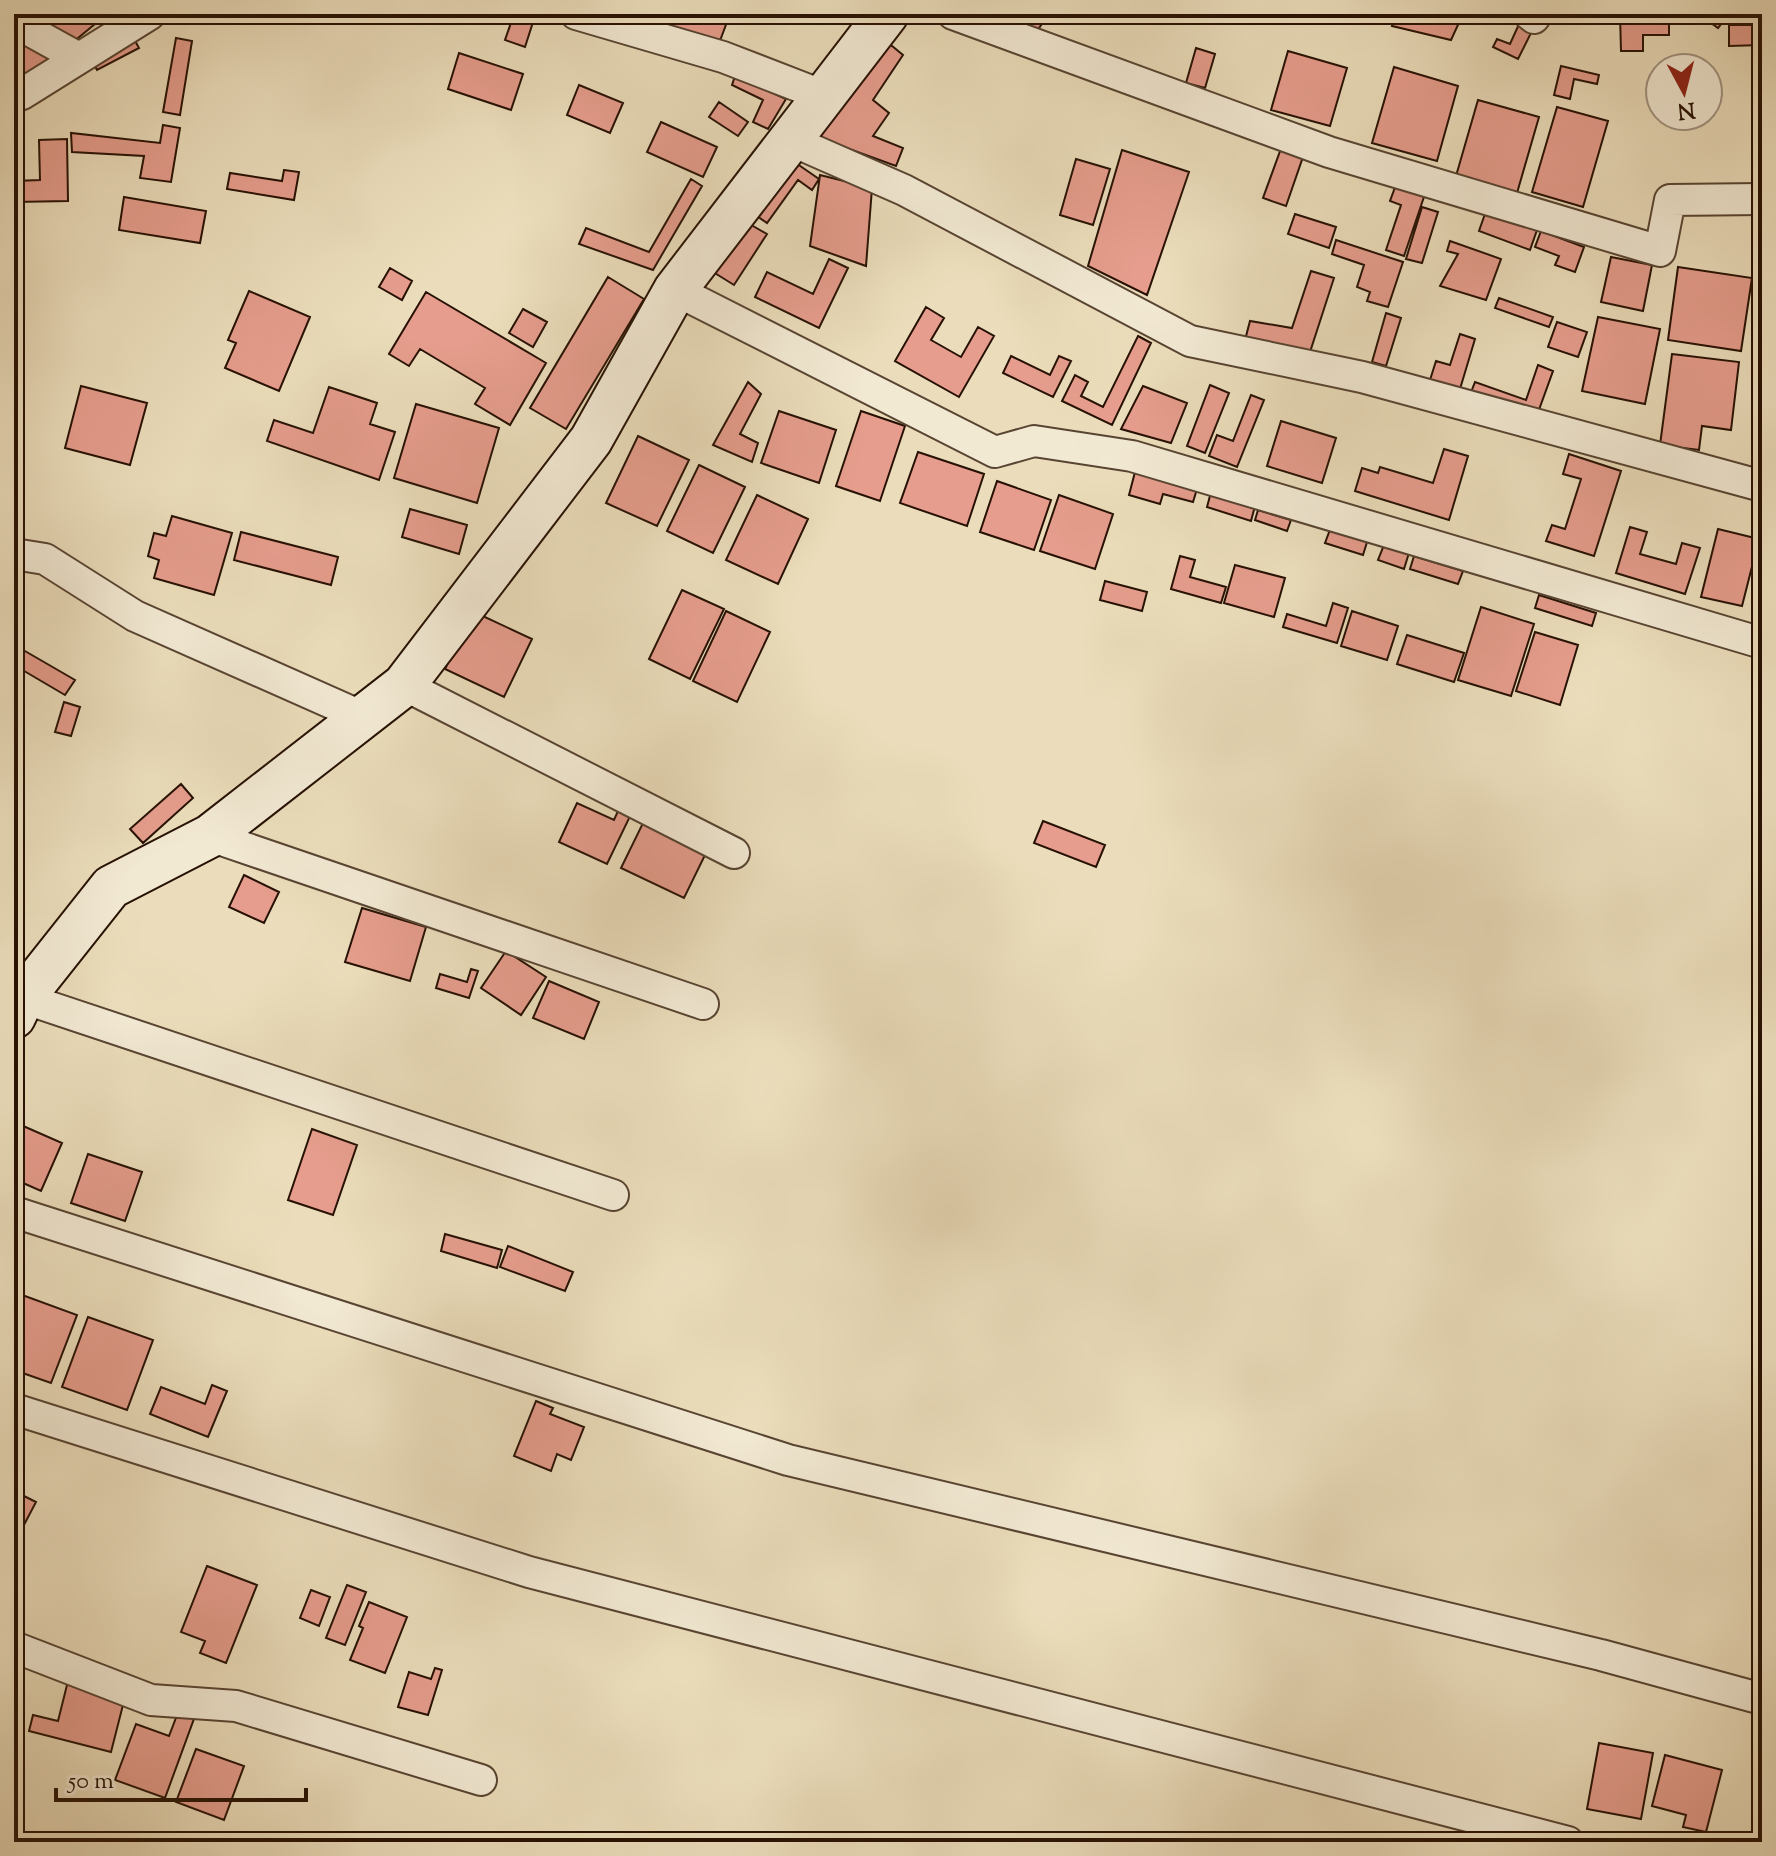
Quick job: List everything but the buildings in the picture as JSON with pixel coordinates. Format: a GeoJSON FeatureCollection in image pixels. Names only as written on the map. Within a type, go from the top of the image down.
{"type":"FeatureCollection","features":[{"type":"Feature","properties":{"kind":"street"},"geometry":{"type":"LineString","coordinates":[[14,97],[150,14]]}},
{"type":"Feature","properties":{"kind":"street"},"geometry":{"type":"LineString","coordinates":[[576,14],[723,57],[824,96]]}},
{"type":"Feature","properties":{"kind":"street"},"geometry":{"type":"LineString","coordinates":[[613,1195],[19,1008],[111,887],[210,836],[404,685],[591,440],[675,290],[887,14]]}},
{"type":"Feature","properties":{"kind":"street"},"geometry":{"type":"LineString","coordinates":[[953,14],[1329,152],[1660,251],[1670,200],[1762,199]]}},
{"type":"Feature","properties":{"kind":"street"},"geometry":{"type":"LineString","coordinates":[[14,22],[79,58]]}},
{"type":"Feature","properties":{"kind":"street"},"geometry":{"type":"LineString","coordinates":[[790,140],[904,190],[1190,341],[1362,377],[1762,486]]}},
{"type":"Feature","properties":{"kind":"street"},"geometry":{"type":"LineString","coordinates":[[675,290],[995,452],[1034,441],[1132,456],[1762,643]]}},
{"type":"Feature","properties":{"kind":"street"},"geometry":{"type":"LineString","coordinates":[[14,554],[45,559],[135,616],[363,717]]}},
{"type":"Feature","properties":{"kind":"street"},"geometry":{"type":"LineString","coordinates":[[404,685],[734,853]]}},
{"type":"Feature","properties":{"kind":"street"},"geometry":{"type":"LineString","coordinates":[[210,836],[703,1004]]}},
{"type":"Feature","properties":{"kind":"street"},"geometry":{"type":"LineString","coordinates":[[14,1212],[788,1460],[1586,1651],[1762,1699]]}},
{"type":"Feature","properties":{"kind":"street"},"geometry":{"type":"LineString","coordinates":[[14,1409],[529,1572],[1568,1842]]}},
{"type":"Feature","properties":{"kind":"street"},"geometry":{"type":"LineString","coordinates":[[14,1647],[151,1700],[236,1706],[481,1780]]}}]}
